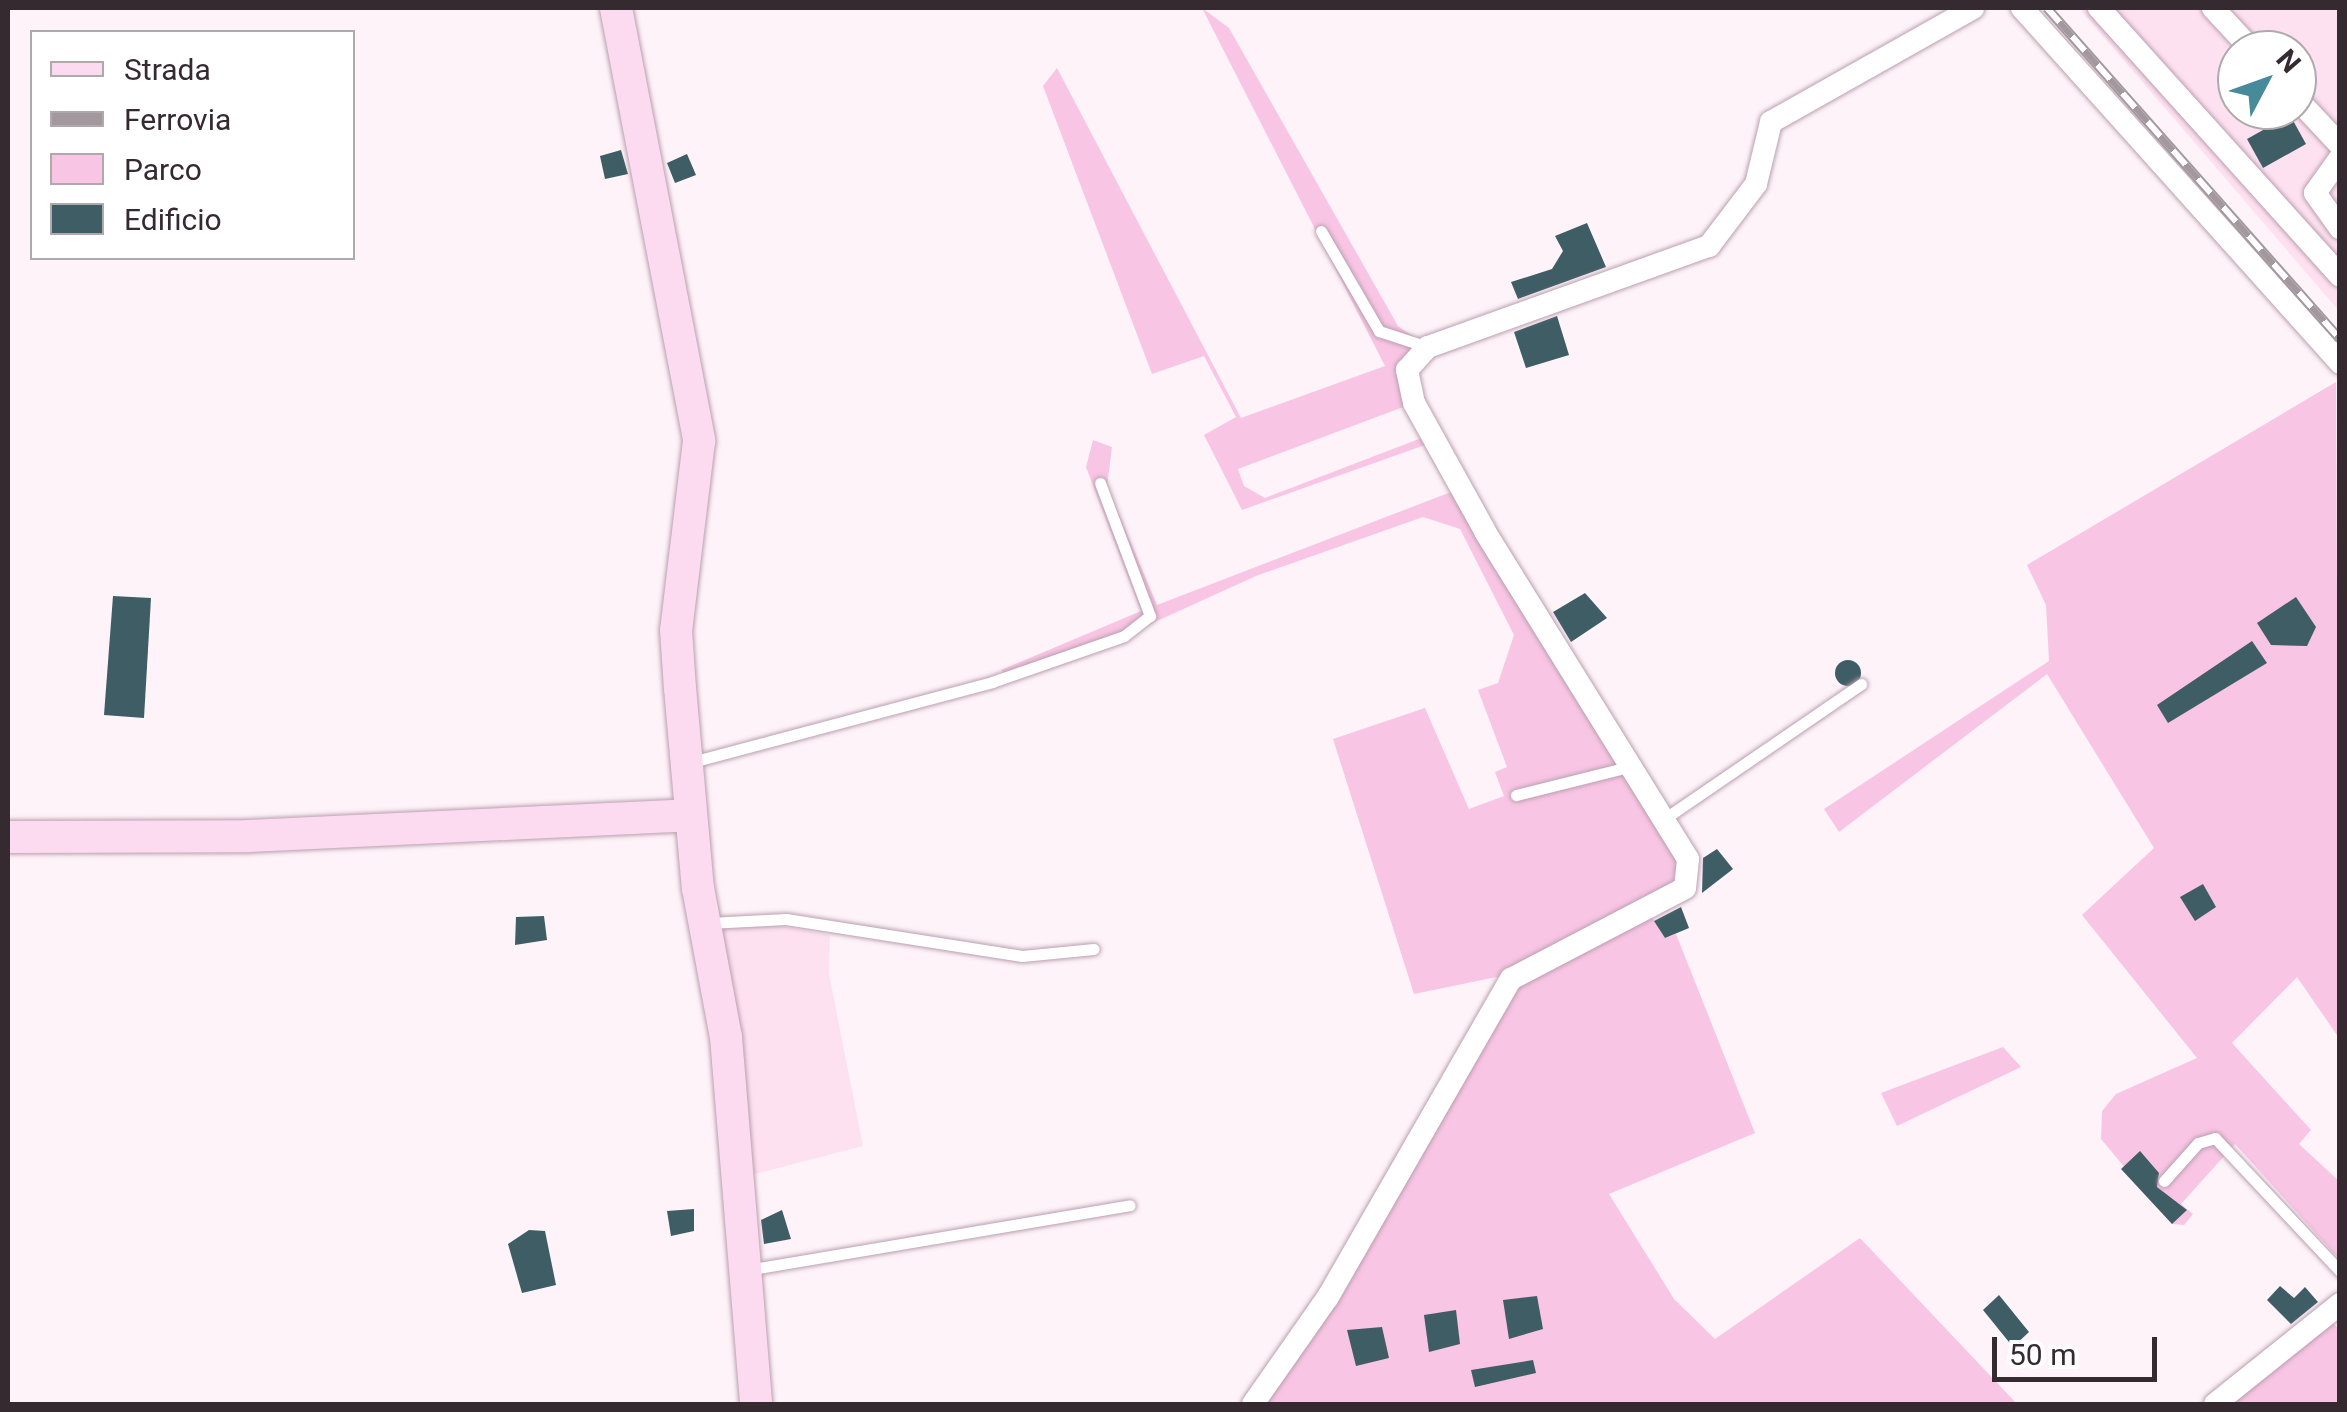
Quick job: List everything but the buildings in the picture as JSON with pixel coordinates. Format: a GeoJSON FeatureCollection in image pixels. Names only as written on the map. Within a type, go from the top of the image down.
{"type":"FeatureCollection","features":[{"type":"Feature","properties":{"kind":"street"},"geometry":{"type":"LineString","coordinates":[[616,8],[698,442],[676,630],[689,814],[704,924],[726,1037],[756,1404]]}},
{"type":"Feature","properties":{"kind":"street"},"geometry":{"type":"LineString","coordinates":[[1254,1404],[1328,1297],[1511,979],[1685,888],[1688,859],[1414,403],[1407,370],[1428,347],[1709,246],[1756,184],[1771,122],[1973,8]]}},
{"type":"Feature","properties":{"kind":"street"},"geometry":{"type":"LineString","coordinates":[[2022,8],[2340,363]]}},
{"type":"Feature","properties":{"kind":"street"},"geometry":{"type":"LineString","coordinates":[[2099,8],[2340,276]]}},
{"type":"Feature","properties":{"kind":"street"},"geometry":{"type":"LineString","coordinates":[[2213,8],[2233,30]]}},
{"type":"Feature","properties":{"kind":"street"},"geometry":{"type":"LineString","coordinates":[[2317,120],[2340,145]]}},
{"type":"Feature","properties":{"kind":"street"},"geometry":{"type":"LineString","coordinates":[[2340,158],[2315,193],[2340,228]]}},
{"type":"Feature","properties":{"kind":"street"},"geometry":{"type":"LineString","coordinates":[[8,838],[248,836],[689,814]]}},
{"type":"Feature","properties":{"kind":"street"},"geometry":{"type":"LineString","coordinates":[[2215,1404],[2340,1304]]}},
{"type":"Feature","properties":{"kind":"lane"},"geometry":{"type":"LineString","coordinates":[[1321,231],[1379,331],[1428,347]]}},
{"type":"Feature","properties":{"kind":"lane"},"geometry":{"type":"LineString","coordinates":[[685,764],[992,682],[1124,636],[1150,616],[1100,482]]}},
{"type":"Feature","properties":{"kind":"lane"},"geometry":{"type":"LineString","coordinates":[[1664,819],[1862,684]]}},
{"type":"Feature","properties":{"kind":"lane"},"geometry":{"type":"LineString","coordinates":[[1516,794],[1632,766]]}},
{"type":"Feature","properties":{"kind":"lane"},"geometry":{"type":"LineString","coordinates":[[704,924],[786,919],[1044,957],[1094,949]]}},
{"type":"Feature","properties":{"kind":"lane"},"geometry":{"type":"LineString","coordinates":[[2164,1182],[2198,1143],[2215,1138],[2340,1271]]}},
{"type":"Feature","properties":{"kind":"lane"},"geometry":{"type":"LineString","coordinates":[[743,1271],[1130,1205]]}},
{"type":"Feature","properties":{"kind":"shaded area"},"geometry":{"type":"Polygon","coordinates":[[[2079,8],[2339,8],[2339,311],[2079,8]]]}},
{"type":"Feature","properties":{"kind":"shaded area"},"geometry":{"type":"Polygon","coordinates":[[[764,923],[830,935],[829,974],[863,1146],[744,1177],[720,925],[764,923]]]}},
{"type":"Feature","properties":{"kind":"green space"},"geometry":{"type":"Polygon","coordinates":[[[1202,8],[1229,28],[1398,326],[1428,347],[1407,370],[1414,403],[1238,469],[1244,486],[1265,498],[1432,434],[1688,859],[1685,888],[1650,914],[1665,938],[1676,934],[1755,1133],[1609,1194],[1674,1299],[1715,1339],[1860,1238],[2017,1404],[1259,1404],[1511,974],[1414,994],[1333,739],[1425,708],[1469,809],[1504,796],[1495,772],[1507,767],[1478,690],[1498,683],[1514,635],[1460,529],[1423,517],[1256,576],[1124,636],[1007,676],[1001,670],[1141,611],[1086,467],[1093,440],[1112,447],[1107,486],[1157,605],[1451,492],[1425,445],[1242,510],[1204,435],[1236,417],[1204,356],[1152,374],[1043,86],[1057,68],[1241,418],[1385,366],[1202,8]]]}},
{"type":"Feature","properties":{"kind":"green space"},"geometry":{"type":"Polygon","coordinates":[[[2336,382],[2339,1038],[2297,977],[2232,1043],[2311,1130],[2299,1144],[2339,1181],[2339,1259],[2235,1144],[2181,1204],[2193,1214],[2184,1225],[2172,1224],[2101,1139],[2102,1111],[2116,1094],[2197,1058],[2082,915],[2154,848],[2047,674],[1839,832],[1824,809],[2049,661],[2046,605],[2027,565],[2336,382]]]}},
{"type":"Feature","properties":{"kind":"green space"},"geometry":{"type":"Polygon","coordinates":[[[2003,1047],[2021,1067],[1897,1126],[1881,1093],[2003,1047]]]}},
{"type":"Feature","properties":{"kind":"green space"},"geometry":{"type":"Polygon","coordinates":[[[2326,1317],[2339,1329],[2339,1404],[2215,1404],[2326,1317]]]}},
{"type":"Feature","properties":{"kind":"railway"},"geometry":{"type":"LineString","coordinates":[[2047,8],[2340,339]]}}]}
